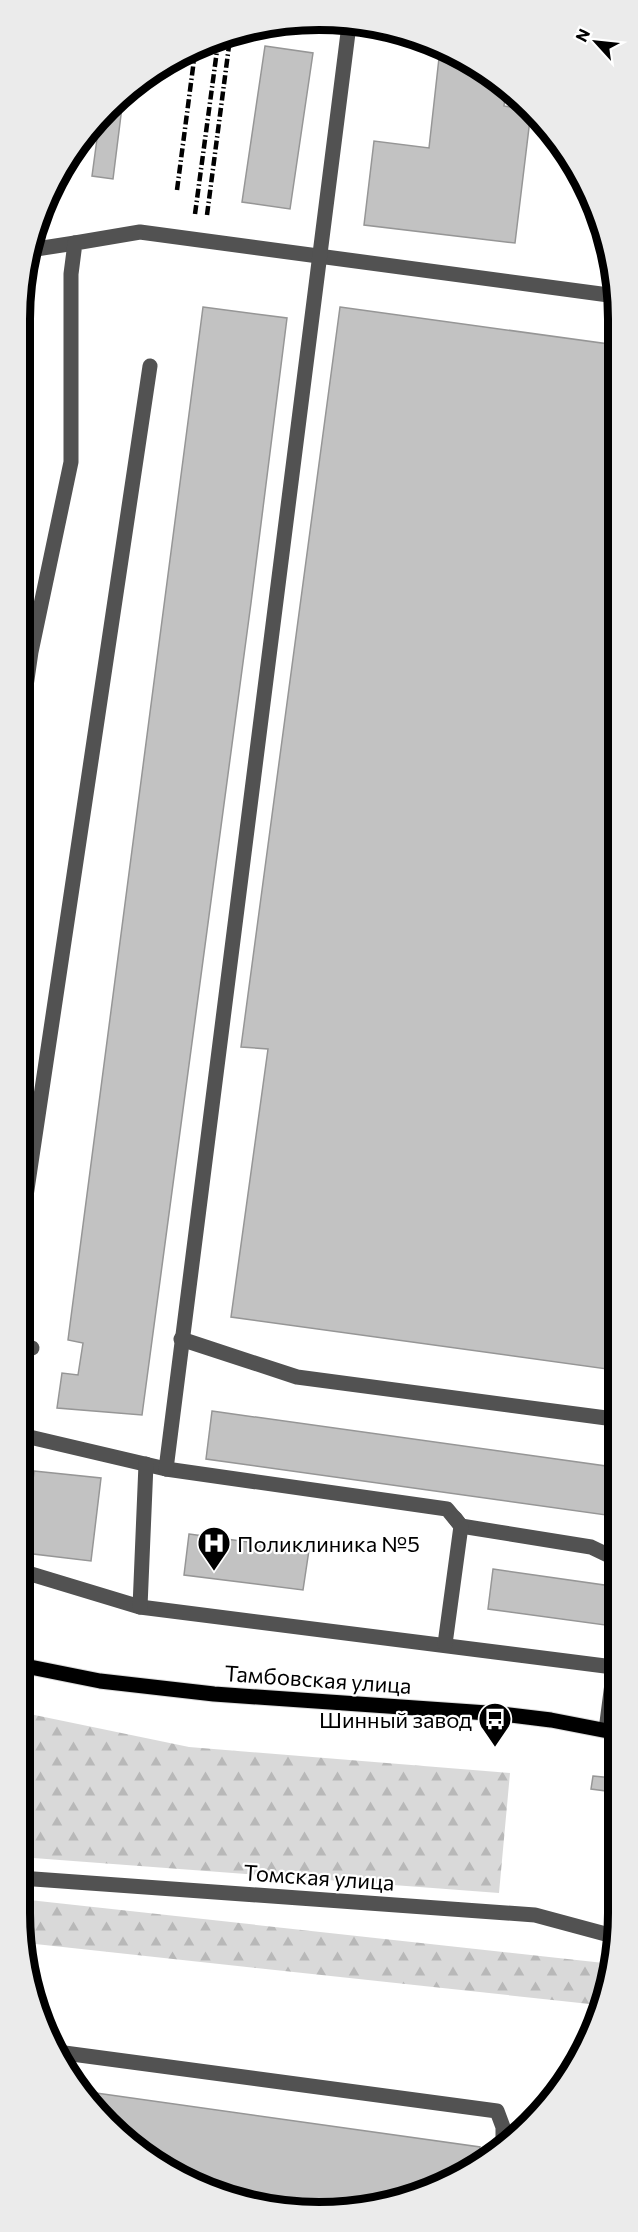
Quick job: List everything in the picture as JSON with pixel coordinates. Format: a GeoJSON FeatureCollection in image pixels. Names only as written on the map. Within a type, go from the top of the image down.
{"type":"FeatureCollection","features":[{"type":"Feature","properties":{"kind":"main road","name":"Тамбовская улица"},"geometry":{"type":"LineString","coordinates":[[30,1667],[100,1681],[214,1694],[501,1714],[608,1731]]}},
{"type":"Feature","properties":{"kind":"street"},"geometry":{"type":"LineString","coordinates":[[166,1469],[348,32]]}},
{"type":"Feature","properties":{"kind":"street"},"geometry":{"type":"LineString","coordinates":[[39,249],[140,232],[607,295]]}},
{"type":"Feature","properties":{"kind":"street"},"geometry":{"type":"LineString","coordinates":[[30,659],[71,462],[71,274],[75,243]]}},
{"type":"Feature","properties":{"kind":"street"},"geometry":{"type":"LineString","coordinates":[[30,1169],[150,366]]}},
{"type":"Feature","properties":{"kind":"street"},"geometry":{"type":"LineString","coordinates":[[181,1339],[297,1377],[608,1418]]}},
{"type":"Feature","properties":{"kind":"street"},"geometry":{"type":"LineString","coordinates":[[30,1437],[166,1469],[447,1509],[461,1526],[591,1547],[608,1554]]}},
{"type":"Feature","properties":{"kind":"street"},"geometry":{"type":"LineString","coordinates":[[140,1607],[146,1464]]}},
{"type":"Feature","properties":{"kind":"street"},"geometry":{"type":"LineString","coordinates":[[445,1644],[461,1526]]}},
{"type":"Feature","properties":{"kind":"street"},"geometry":{"type":"LineString","coordinates":[[30,1574],[140,1607],[608,1666]]}},
{"type":"Feature","properties":{"kind":"street","name":"Томская улица"},"geometry":{"type":"LineString","coordinates":[[30,1879],[535,1915],[607,1934]]}},
{"type":"Feature","properties":{"kind":"street"},"geometry":{"type":"LineString","coordinates":[[66,2053],[497,2111],[503,2127],[503,2136]]}},
{"type":"Feature","properties":{"kind":"green space"},"geometry":{"type":"Polygon","coordinates":[[[30,1714],[189,1747],[510,1773],[499,1893],[30,1858],[30,1714]]]}},
{"type":"Feature","properties":{"kind":"green space"},"geometry":{"type":"Polygon","coordinates":[[[30,1900],[603,1963],[593,2004],[32,1944],[30,1900]]]}},
{"type":"Feature","properties":{"kind":"building"},"geometry":{"type":"Polygon","coordinates":[[[265,46],[313,53],[290,209],[242,202],[265,46]]]}},
{"type":"Feature","properties":{"kind":"building"},"geometry":{"type":"Polygon","coordinates":[[[439,56],[480,79],[505,98],[504,106],[516,108],[530,122],[515,243],[364,225],[374,141],[429,148],[439,56]]]}},
{"type":"Feature","properties":{"kind":"building"},"geometry":{"type":"Polygon","coordinates":[[[122,108],[113,179],[92,176],[98,133],[122,108]]]}},
{"type":"Feature","properties":{"kind":"building"},"geometry":{"type":"Polygon","coordinates":[[[203,307],[287,318],[251,603],[142,1415],[57,1408],[62,1373],[78,1375],[83,1343],[68,1340],[203,307]]]}},
{"type":"Feature","properties":{"kind":"building"},"geometry":{"type":"Polygon","coordinates":[[[340,307],[608,344],[608,1369],[231,1317],[268,1049],[241,1047],[340,307]]]}},
{"type":"Feature","properties":{"kind":"building"},"geometry":{"type":"Polygon","coordinates":[[[212,1411],[608,1466],[608,1501],[606,1515],[206,1459],[212,1411]]]}},
{"type":"Feature","properties":{"kind":"building"},"geometry":{"type":"Polygon","coordinates":[[[34,1471],[101,1478],[91,1561],[30,1554],[30,1507],[34,1471]]]}},
{"type":"Feature","properties":{"kind":"building"},"geometry":{"type":"Polygon","coordinates":[[[189,1534],[309,1550],[303,1590],[184,1575],[189,1534]]]}},
{"type":"Feature","properties":{"kind":"building"},"geometry":{"type":"Polygon","coordinates":[[[493,1569],[608,1586],[605,1625],[488,1609],[493,1569]]]}},
{"type":"Feature","properties":{"kind":"building"},"geometry":{"type":"Polygon","coordinates":[[[593,1776],[608,1778],[608,1791],[591,1789],[593,1776]]]}},
{"type":"Feature","properties":{"kind":"building"},"geometry":{"type":"Polygon","coordinates":[[[93,2093],[480,2147],[479,2154],[447,2172],[394,2192],[357,2200],[319,2202],[281,2200],[226,2187],[174,2163],[128,2130],[93,2093]]]}},
{"type":"Feature","properties":{"kind":"railway"},"geometry":{"type":"LineString","coordinates":[[207,215],[229,44]]}},
{"type":"Feature","properties":{"kind":"railway"},"geometry":{"type":"LineString","coordinates":[[195,214],[217,48]]}},
{"type":"Feature","properties":{"kind":"railway"},"geometry":{"type":"LineString","coordinates":[[177,190],[194,59]]}},
{"type":"Feature","properties":{"kind":"place","name":"Поликлиника №5"},"geometry":{"type":"Point","coordinates":[214,1572]}},
{"type":"Feature","properties":{"kind":"place","name":"Шинный завод"},"geometry":{"type":"Point","coordinates":[495,1748]}}]}
